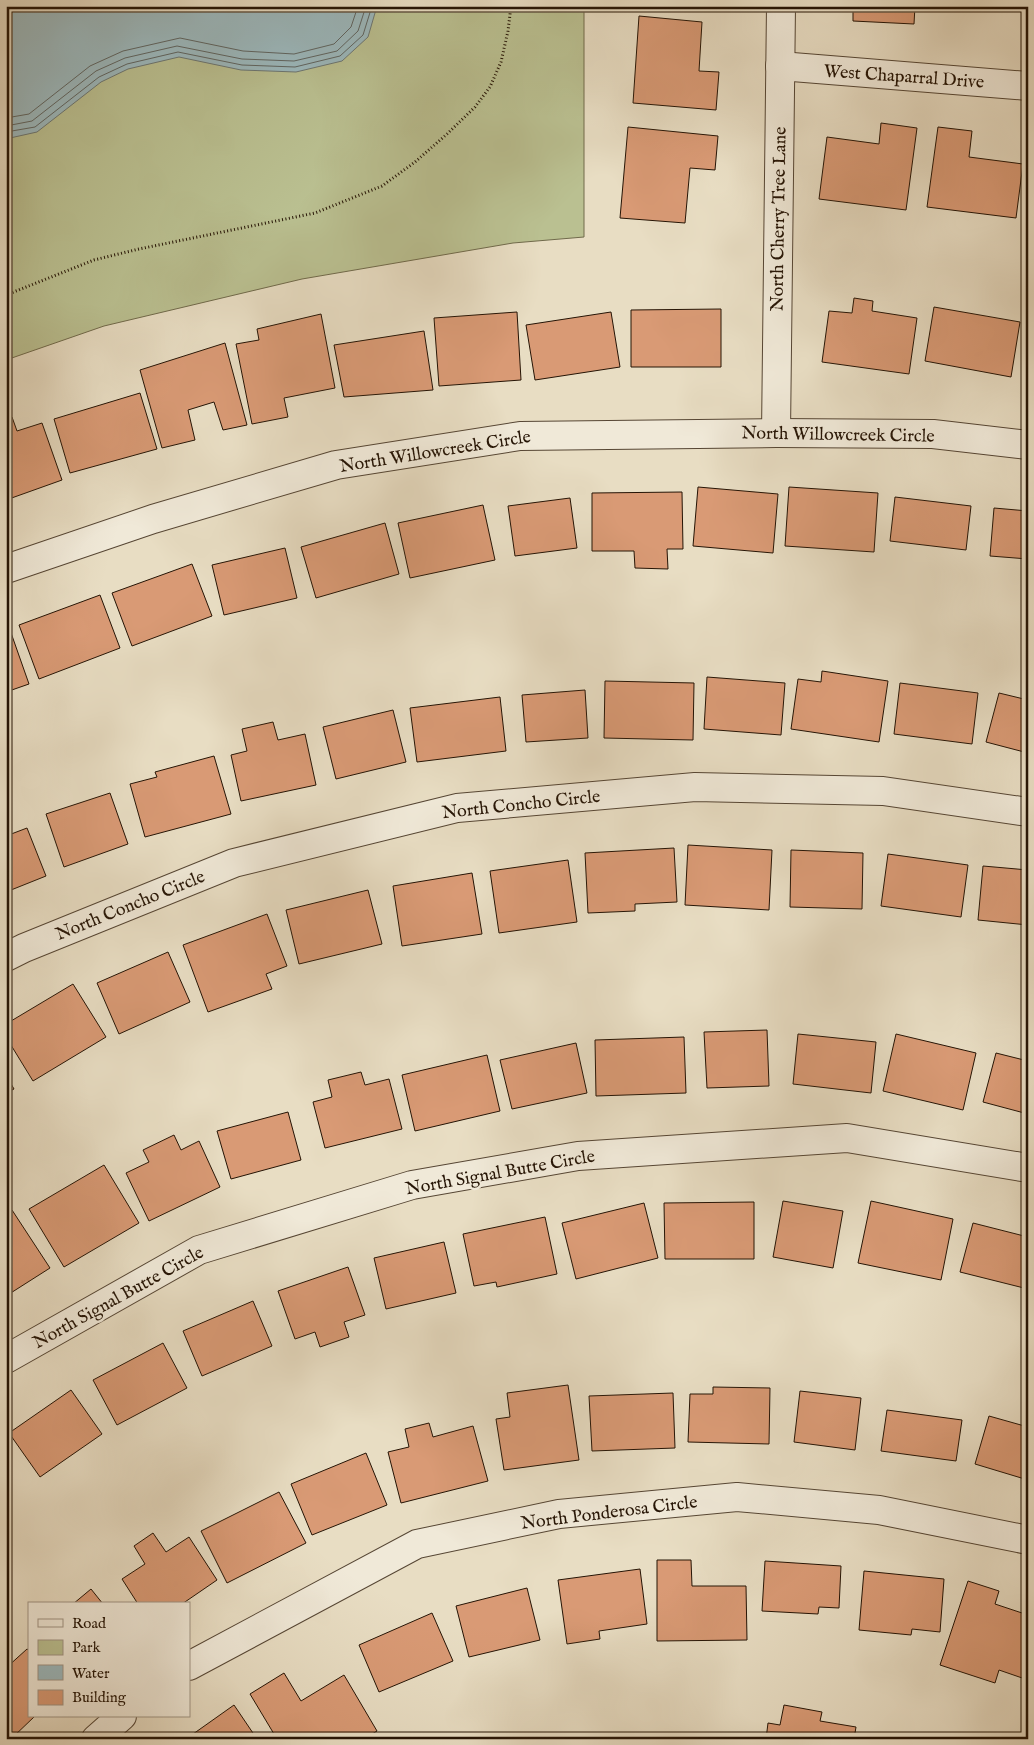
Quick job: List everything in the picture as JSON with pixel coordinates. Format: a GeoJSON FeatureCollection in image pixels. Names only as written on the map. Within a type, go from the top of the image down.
{"type":"FeatureCollection","features":[{"type":"Feature","properties":{"kind":"street","name":"North Cherry Tree Lane"},"geometry":{"type":"LineString","coordinates":[[776,433],[781,6]]}},
{"type":"Feature","properties":{"kind":"street","name":"West Chaparral Drive"},"geometry":{"type":"LineString","coordinates":[[780,66],[1028,86]]}},
{"type":"Feature","properties":{"kind":"street","name":"North Willowcreek Circle"},"geometry":{"type":"LineString","coordinates":[[6,569],[153,519],[336,465],[520,436],[776,433],[933,434],[1028,445]]}},
{"type":"Feature","properties":{"kind":"street","name":"North Concho Circle"},"geometry":{"type":"LineString","coordinates":[[6,957],[234,863],[458,808],[695,787],[884,791],[1028,812]]}},
{"type":"Feature","properties":{"kind":"street","name":"North Signal Butte Circle"},"geometry":{"type":"LineString","coordinates":[[6,1358],[199,1250],[412,1186],[578,1156],[847,1138],[1028,1168]]}},
{"type":"Feature","properties":{"kind":"street","name":"North Ponderosa Circle"},"geometry":{"type":"LineString","coordinates":[[190,1665],[417,1544],[559,1514],[737,1496],[879,1510],[1028,1540]]}},
{"type":"Feature","properties":{"kind":"street"},"geometry":{"type":"LineString","coordinates":[[96,1739],[120,1718]]}},
{"type":"Feature","properties":{"kind":"path"},"geometry":{"type":"LineString","coordinates":[[6,295],[94,260],[315,213],[382,186],[415,162],[447,134],[475,107],[490,87],[501,62],[508,32],[511,6]]}},
{"type":"Feature","properties":{"kind":"green space"},"geometry":{"type":"Polygon","coordinates":[[[6,6],[584,6],[584,237],[513,243],[302,279],[104,326],[6,360],[6,6]]]}},
{"type":"Feature","properties":{"kind":"water"},"geometry":{"type":"Polygon","coordinates":[[[6,6],[377,6],[368,37],[342,61],[296,72],[241,70],[179,57],[128,69],[101,82],[37,132],[10,138],[6,136],[6,6]]]}},
{"type":"Feature","properties":{"kind":"building"},"geometry":{"type":"Polygon","coordinates":[[[675,6],[713,6],[713,10],[675,6]]]}},
{"type":"Feature","properties":{"kind":"building"},"geometry":{"type":"Polygon","coordinates":[[[853,6],[915,6],[914,24],[853,21],[853,6]]]}},
{"type":"Feature","properties":{"kind":"building"},"geometry":{"type":"Polygon","coordinates":[[[639,16],[702,22],[699,71],[719,72],[716,110],[633,103],[639,16]]]}},
{"type":"Feature","properties":{"kind":"building"},"geometry":{"type":"Polygon","coordinates":[[[881,123],[917,128],[906,210],[819,199],[827,137],[879,144],[881,123]]]}},
{"type":"Feature","properties":{"kind":"building"},"geometry":{"type":"Polygon","coordinates":[[[628,127],[718,136],[715,170],[690,168],[685,223],[620,218],[628,127]]]}},
{"type":"Feature","properties":{"kind":"building"},"geometry":{"type":"Polygon","coordinates":[[[938,127],[972,131],[969,157],[1023,164],[1016,218],[927,207],[938,127]]]}},
{"type":"Feature","properties":{"kind":"building"},"geometry":{"type":"Polygon","coordinates":[[[854,298],[873,301],[872,311],[917,318],[909,374],[822,362],[829,311],[852,313],[854,298]]]}},
{"type":"Feature","properties":{"kind":"building"},"geometry":{"type":"Polygon","coordinates":[[[934,307],[1020,322],[1011,377],[925,361],[934,307]]]}},
{"type":"Feature","properties":{"kind":"building"},"geometry":{"type":"Polygon","coordinates":[[[721,309],[721,367],[631,367],[631,310],[721,309]]]}},
{"type":"Feature","properties":{"kind":"building"},"geometry":{"type":"Polygon","coordinates":[[[517,312],[521,380],[439,386],[434,318],[517,312]]]}},
{"type":"Feature","properties":{"kind":"building"},"geometry":{"type":"Polygon","coordinates":[[[611,312],[620,367],[535,380],[526,325],[611,312]]]}},
{"type":"Feature","properties":{"kind":"building"},"geometry":{"type":"Polygon","coordinates":[[[321,314],[335,388],[284,398],[288,417],[252,424],[236,344],[259,340],[257,329],[321,314]]]}},
{"type":"Feature","properties":{"kind":"building"},"geometry":{"type":"Polygon","coordinates":[[[424,331],[433,390],[344,397],[334,345],[424,331]]]}},
{"type":"Feature","properties":{"kind":"building"},"geometry":{"type":"Polygon","coordinates":[[[225,343],[247,425],[223,430],[214,402],[188,410],[195,440],[162,448],[140,370],[225,343]]]}},
{"type":"Feature","properties":{"kind":"building"},"geometry":{"type":"Polygon","coordinates":[[[140,393],[157,449],[70,473],[54,419],[140,393]]]}},
{"type":"Feature","properties":{"kind":"building"},"geometry":{"type":"Polygon","coordinates":[[[12,417],[17,431],[42,423],[62,480],[6,500],[6,419],[12,417]]]}},
{"type":"Feature","properties":{"kind":"building"},"geometry":{"type":"Polygon","coordinates":[[[698,487],[778,494],[773,553],[693,546],[698,487]]]}},
{"type":"Feature","properties":{"kind":"building"},"geometry":{"type":"Polygon","coordinates":[[[789,487],[878,493],[874,552],[785,546],[789,487]]]}},
{"type":"Feature","properties":{"kind":"building"},"geometry":{"type":"Polygon","coordinates":[[[682,492],[683,549],[667,549],[668,569],[635,568],[634,551],[592,551],[592,493],[682,492]]]}},
{"type":"Feature","properties":{"kind":"building"},"geometry":{"type":"Polygon","coordinates":[[[895,497],[971,506],[966,550],[890,541],[895,497]]]}},
{"type":"Feature","properties":{"kind":"building"},"geometry":{"type":"Polygon","coordinates":[[[570,498],[577,548],[515,556],[508,506],[570,498]]]}},
{"type":"Feature","properties":{"kind":"building"},"geometry":{"type":"Polygon","coordinates":[[[483,505],[495,560],[410,578],[398,523],[483,505]]]}},
{"type":"Feature","properties":{"kind":"building"},"geometry":{"type":"Polygon","coordinates":[[[994,508],[1028,511],[1028,559],[990,556],[994,508]]]}},
{"type":"Feature","properties":{"kind":"building"},"geometry":{"type":"Polygon","coordinates":[[[385,523],[399,574],[316,598],[301,547],[385,523]]]}},
{"type":"Feature","properties":{"kind":"building"},"geometry":{"type":"Polygon","coordinates":[[[285,548],[297,598],[224,615],[212,565],[285,548]]]}},
{"type":"Feature","properties":{"kind":"building"},"geometry":{"type":"Polygon","coordinates":[[[192,564],[212,616],[132,646],[112,593],[192,564]]]}},
{"type":"Feature","properties":{"kind":"building"},"geometry":{"type":"Polygon","coordinates":[[[100,595],[120,648],[39,679],[19,625],[100,595]]]}},
{"type":"Feature","properties":{"kind":"building"},"geometry":{"type":"Polygon","coordinates":[[[10,630],[29,684],[6,692],[6,631],[10,630]]]}},
{"type":"Feature","properties":{"kind":"building"},"geometry":{"type":"Polygon","coordinates":[[[822,671],[888,681],[879,742],[791,729],[798,679],[821,682],[822,671]]]}},
{"type":"Feature","properties":{"kind":"building"},"geometry":{"type":"Polygon","coordinates":[[[707,677],[785,683],[781,735],[704,729],[707,677]]]}},
{"type":"Feature","properties":{"kind":"building"},"geometry":{"type":"Polygon","coordinates":[[[605,681],[694,683],[693,740],[604,738],[605,681]]]}},
{"type":"Feature","properties":{"kind":"building"},"geometry":{"type":"Polygon","coordinates":[[[900,683],[978,693],[972,744],[894,734],[900,683]]]}},
{"type":"Feature","properties":{"kind":"building"},"geometry":{"type":"Polygon","coordinates":[[[585,690],[588,738],[526,742],[522,695],[585,690]]]}},
{"type":"Feature","properties":{"kind":"building"},"geometry":{"type":"Polygon","coordinates":[[[999,693],[1028,700],[1028,753],[986,742],[999,693]]]}},
{"type":"Feature","properties":{"kind":"building"},"geometry":{"type":"Polygon","coordinates":[[[500,697],[506,751],[417,762],[410,708],[500,697]]]}},
{"type":"Feature","properties":{"kind":"building"},"geometry":{"type":"Polygon","coordinates":[[[393,710],[406,762],[336,779],[323,727],[393,710]]]}},
{"type":"Feature","properties":{"kind":"building"},"geometry":{"type":"Polygon","coordinates":[[[273,722],[278,740],[305,734],[316,785],[241,801],[231,755],[247,751],[242,729],[273,722]]]}},
{"type":"Feature","properties":{"kind":"building"},"geometry":{"type":"Polygon","coordinates":[[[214,756],[231,814],[145,837],[130,784],[157,777],[155,772],[214,756]]]}},
{"type":"Feature","properties":{"kind":"building"},"geometry":{"type":"Polygon","coordinates":[[[110,793],[128,844],[64,867],[46,814],[110,793]]]}},
{"type":"Feature","properties":{"kind":"building"},"geometry":{"type":"Polygon","coordinates":[[[27,828],[46,876],[6,892],[6,836],[27,828]]]}},
{"type":"Feature","properties":{"kind":"building"},"geometry":{"type":"Polygon","coordinates":[[[688,845],[772,850],[769,910],[685,905],[688,845]]]}},
{"type":"Feature","properties":{"kind":"building"},"geometry":{"type":"Polygon","coordinates":[[[674,848],[677,902],[635,904],[635,911],[588,913],[585,853],[674,848]]]}},
{"type":"Feature","properties":{"kind":"building"},"geometry":{"type":"Polygon","coordinates":[[[791,850],[863,853],[862,909],[790,907],[791,850]]]}},
{"type":"Feature","properties":{"kind":"building"},"geometry":{"type":"Polygon","coordinates":[[[888,854],[968,865],[961,917],[881,906],[888,854]]]}},
{"type":"Feature","properties":{"kind":"building"},"geometry":{"type":"Polygon","coordinates":[[[568,860],[577,922],[499,933],[490,871],[568,860]]]}},
{"type":"Feature","properties":{"kind":"building"},"geometry":{"type":"Polygon","coordinates":[[[983,866],[1028,870],[1028,925],[978,920],[983,866]]]}},
{"type":"Feature","properties":{"kind":"building"},"geometry":{"type":"Polygon","coordinates":[[[472,873],[482,934],[402,946],[393,886],[472,873]]]}},
{"type":"Feature","properties":{"kind":"building"},"geometry":{"type":"Polygon","coordinates":[[[368,890],[382,944],[299,964],[286,910],[368,890]]]}},
{"type":"Feature","properties":{"kind":"building"},"geometry":{"type":"Polygon","coordinates":[[[267,914],[287,966],[266,974],[272,989],[208,1012],[183,945],[267,914]]]}},
{"type":"Feature","properties":{"kind":"building"},"geometry":{"type":"Polygon","coordinates":[[[168,952],[190,1002],[119,1034],[97,983],[168,952]]]}},
{"type":"Feature","properties":{"kind":"building"},"geometry":{"type":"Polygon","coordinates":[[[73,984],[106,1037],[33,1081],[6,1037],[6,1024],[73,984]]]}},
{"type":"Feature","properties":{"kind":"building"},"geometry":{"type":"Polygon","coordinates":[[[767,1030],[769,1086],[707,1088],[704,1032],[767,1030]]]}},
{"type":"Feature","properties":{"kind":"building"},"geometry":{"type":"Polygon","coordinates":[[[798,1034],[876,1042],[871,1093],[793,1084],[798,1034]]]}},
{"type":"Feature","properties":{"kind":"building"},"geometry":{"type":"Polygon","coordinates":[[[896,1034],[976,1053],[963,1110],[883,1091],[896,1034]]]}},
{"type":"Feature","properties":{"kind":"building"},"geometry":{"type":"Polygon","coordinates":[[[684,1037],[686,1093],[596,1096],[595,1040],[684,1037]]]}},
{"type":"Feature","properties":{"kind":"building"},"geometry":{"type":"Polygon","coordinates":[[[576,1043],[587,1093],[512,1109],[500,1060],[576,1043]]]}},
{"type":"Feature","properties":{"kind":"building"},"geometry":{"type":"Polygon","coordinates":[[[996,1053],[1028,1061],[1028,1114],[983,1102],[996,1053]]]}},
{"type":"Feature","properties":{"kind":"building"},"geometry":{"type":"Polygon","coordinates":[[[487,1055],[500,1111],[415,1131],[402,1075],[487,1055]]]}},
{"type":"Feature","properties":{"kind":"building"},"geometry":{"type":"Polygon","coordinates":[[[361,1072],[365,1085],[389,1079],[402,1129],[325,1148],[313,1102],[332,1097],[328,1080],[361,1072]]]}},
{"type":"Feature","properties":{"kind":"building"},"geometry":{"type":"Polygon","coordinates":[[[6,1075],[14,1089],[6,1093],[6,1075]]]}},
{"type":"Feature","properties":{"kind":"building"},"geometry":{"type":"Polygon","coordinates":[[[288,1112],[301,1160],[231,1179],[217,1131],[288,1112]]]}},
{"type":"Feature","properties":{"kind":"building"},"geometry":{"type":"Polygon","coordinates":[[[174,1135],[181,1150],[199,1141],[220,1187],[149,1221],[126,1173],[149,1162],[143,1150],[174,1135]]]}},
{"type":"Feature","properties":{"kind":"building"},"geometry":{"type":"Polygon","coordinates":[[[104,1165],[139,1223],[64,1267],[29,1209],[104,1165]]]}},
{"type":"Feature","properties":{"kind":"building"},"geometry":{"type":"Polygon","coordinates":[[[783,1201],[843,1211],[833,1268],[773,1257],[783,1201]]]}},
{"type":"Feature","properties":{"kind":"building"},"geometry":{"type":"Polygon","coordinates":[[[871,1201],[953,1219],[941,1280],[858,1263],[871,1201]]]}},
{"type":"Feature","properties":{"kind":"building"},"geometry":{"type":"Polygon","coordinates":[[[754,1202],[754,1259],[665,1259],[664,1203],[754,1202]]]}},
{"type":"Feature","properties":{"kind":"building"},"geometry":{"type":"Polygon","coordinates":[[[644,1203],[658,1258],[576,1279],[562,1223],[644,1203]]]}},
{"type":"Feature","properties":{"kind":"building"},"geometry":{"type":"Polygon","coordinates":[[[12,1210],[50,1268],[6,1296],[6,1213],[12,1210]]]}},
{"type":"Feature","properties":{"kind":"building"},"geometry":{"type":"Polygon","coordinates":[[[545,1217],[557,1274],[497,1287],[496,1282],[474,1286],[463,1234],[545,1217]]]}},
{"type":"Feature","properties":{"kind":"building"},"geometry":{"type":"Polygon","coordinates":[[[973,1223],[1028,1237],[1028,1289],[960,1272],[973,1223]]]}},
{"type":"Feature","properties":{"kind":"building"},"geometry":{"type":"Polygon","coordinates":[[[444,1242],[456,1293],[386,1309],[374,1258],[444,1242]]]}},
{"type":"Feature","properties":{"kind":"building"},"geometry":{"type":"Polygon","coordinates":[[[348,1267],[365,1315],[344,1322],[349,1337],[320,1347],[315,1332],[295,1339],[278,1291],[348,1267]]]}},
{"type":"Feature","properties":{"kind":"building"},"geometry":{"type":"Polygon","coordinates":[[[253,1301],[272,1346],[202,1376],[183,1331],[253,1301]]]}},
{"type":"Feature","properties":{"kind":"building"},"geometry":{"type":"Polygon","coordinates":[[[163,1343],[187,1388],[117,1425],[93,1380],[163,1343]]]}},
{"type":"Feature","properties":{"kind":"building"},"geometry":{"type":"Polygon","coordinates":[[[568,1385],[579,1460],[504,1470],[496,1419],[510,1417],[507,1393],[568,1385]]]}},
{"type":"Feature","properties":{"kind":"building"},"geometry":{"type":"Polygon","coordinates":[[[713,1387],[770,1388],[769,1444],[688,1442],[690,1394],[713,1394],[713,1387]]]}},
{"type":"Feature","properties":{"kind":"building"},"geometry":{"type":"Polygon","coordinates":[[[71,1390],[102,1434],[40,1477],[9,1433],[71,1390]]]}},
{"type":"Feature","properties":{"kind":"building"},"geometry":{"type":"Polygon","coordinates":[[[800,1391],[861,1398],[855,1450],[794,1442],[800,1391]]]}},
{"type":"Feature","properties":{"kind":"building"},"geometry":{"type":"Polygon","coordinates":[[[673,1393],[675,1448],[592,1451],[589,1396],[673,1393]]]}},
{"type":"Feature","properties":{"kind":"building"},"geometry":{"type":"Polygon","coordinates":[[[887,1410],[962,1420],[956,1461],[881,1451],[887,1410]]]}},
{"type":"Feature","properties":{"kind":"building"},"geometry":{"type":"Polygon","coordinates":[[[989,1416],[1028,1427],[1028,1480],[975,1464],[989,1416]]]}},
{"type":"Feature","properties":{"kind":"building"},"geometry":{"type":"Polygon","coordinates":[[[429,1423],[433,1437],[473,1426],[488,1481],[401,1503],[388,1452],[409,1447],[405,1429],[429,1423]]]}},
{"type":"Feature","properties":{"kind":"building"},"geometry":{"type":"Polygon","coordinates":[[[366,1453],[387,1505],[312,1535],[291,1484],[366,1453]]]}},
{"type":"Feature","properties":{"kind":"building"},"geometry":{"type":"Polygon","coordinates":[[[279,1492],[306,1543],[227,1583],[201,1531],[279,1492]]]}},
{"type":"Feature","properties":{"kind":"building"},"geometry":{"type":"Polygon","coordinates":[[[153,1533],[166,1552],[189,1537],[217,1580],[185,1602],[137,1602],[122,1579],[145,1564],[134,1546],[153,1533]]]}},
{"type":"Feature","properties":{"kind":"building"},"geometry":{"type":"Polygon","coordinates":[[[657,1560],[691,1560],[692,1586],[746,1586],[747,1640],[657,1641],[657,1560]]]}},
{"type":"Feature","properties":{"kind":"building"},"geometry":{"type":"Polygon","coordinates":[[[765,1561],[841,1566],[839,1608],[819,1607],[818,1614],[762,1611],[765,1561]]]}},
{"type":"Feature","properties":{"kind":"building"},"geometry":{"type":"Polygon","coordinates":[[[640,1569],[647,1624],[599,1631],[600,1639],[567,1644],[558,1580],[640,1569]]]}},
{"type":"Feature","properties":{"kind":"building"},"geometry":{"type":"Polygon","coordinates":[[[864,1571],[944,1579],[940,1632],[912,1629],[911,1635],[859,1630],[864,1571]]]}},
{"type":"Feature","properties":{"kind":"building"},"geometry":{"type":"Polygon","coordinates":[[[968,1581],[999,1591],[995,1604],[1028,1615],[1028,1680],[999,1670],[995,1683],[940,1665],[968,1581]]]}},
{"type":"Feature","properties":{"kind":"building"},"geometry":{"type":"Polygon","coordinates":[[[527,1588],[540,1640],[469,1657],[456,1606],[527,1588]]]}},
{"type":"Feature","properties":{"kind":"building"},"geometry":{"type":"Polygon","coordinates":[[[91,1589],[101,1602],[75,1602],[91,1589]]]}},
{"type":"Feature","properties":{"kind":"building"},"geometry":{"type":"Polygon","coordinates":[[[432,1613],[453,1661],[379,1692],[359,1645],[432,1613]]]}},
{"type":"Feature","properties":{"kind":"building"},"geometry":{"type":"Polygon","coordinates":[[[28,1650],[28,1718],[33,1718],[11,1739],[6,1739],[6,1668],[28,1650]]]}},
{"type":"Feature","properties":{"kind":"building"},"geometry":{"type":"Polygon","coordinates":[[[284,1673],[301,1701],[344,1675],[377,1731],[364,1739],[277,1739],[250,1694],[284,1673]]]}},
{"type":"Feature","properties":{"kind":"building"},"geometry":{"type":"Polygon","coordinates":[[[234,1705],[257,1739],[186,1739],[234,1705]]]}},
{"type":"Feature","properties":{"kind":"building"},"geometry":{"type":"Polygon","coordinates":[[[784,1705],[822,1712],[820,1721],[856,1727],[854,1739],[766,1739],[768,1723],[780,1725],[784,1705]]]}},
{"type":"Feature","properties":{"kind":"building"},"geometry":{"type":"Polygon","coordinates":[[[679,1736],[711,1736],[711,1739],[679,1739],[679,1736]]]}}]}
